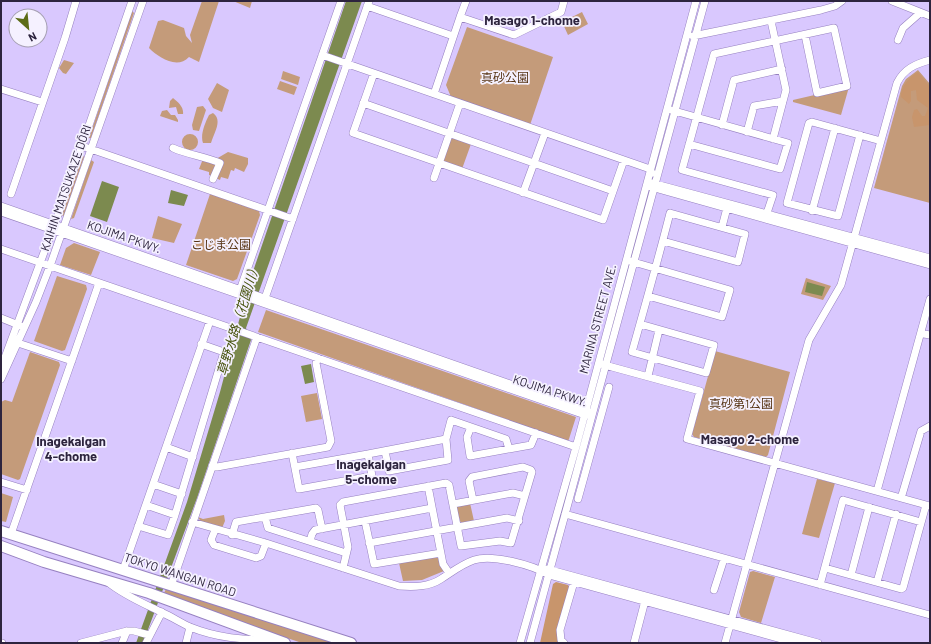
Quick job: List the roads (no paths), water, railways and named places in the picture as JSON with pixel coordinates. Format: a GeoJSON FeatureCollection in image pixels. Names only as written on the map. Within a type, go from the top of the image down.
{"type":"FeatureCollection","features":[{"type":"Feature","properties":{"kind":"highway","name":"TOKYO WANGAN ROAD"},"geometry":{"type":"LineString","coordinates":[[6,532],[351,643]]}},
{"type":"Feature","properties":{"kind":"highway"},"geometry":{"type":"LineString","coordinates":[[1,545],[44,562],[157,596],[280,642]]}},
{"type":"Feature","properties":{"kind":"street"},"geometry":{"type":"LineString","coordinates":[[10,194],[65,38],[76,1]]}},
{"type":"Feature","properties":{"kind":"street","name":"KAIHIN MATSUKAZE DŌRI"},"geometry":{"type":"LineString","coordinates":[[1,368],[82,146],[132,1]]}},
{"type":"Feature","properties":{"kind":"street","name":"KAIHIN MATSUKAZE DŌRI"},"geometry":{"type":"LineString","coordinates":[[1,379],[25,327],[50,266],[92,149],[142,1]]}},
{"type":"Feature","properties":{"kind":"street"},"geometry":{"type":"LineString","coordinates":[[239,292],[340,1]]}},
{"type":"Feature","properties":{"kind":"street"},"geometry":{"type":"LineString","coordinates":[[434,94],[466,1]]}},
{"type":"Feature","properties":{"kind":"street"},"geometry":{"type":"LineString","coordinates":[[460,17],[514,35],[561,12],[564,1]]}},
{"type":"Feature","properties":{"kind":"street","name":"MARINA STREET AVE."},"geometry":{"type":"LineString","coordinates":[[530,643],[654,185],[687,35],[696,1]]}},
{"type":"Feature","properties":{"kind":"street","name":"MARINA STREET AVE."},"geometry":{"type":"LineString","coordinates":[[520,643],[576,447],[597,363],[650,169],[695,37],[705,1]]}},
{"type":"Feature","properties":{"kind":"street"},"geometry":{"type":"LineString","coordinates":[[687,35],[695,37],[829,8],[842,1]]}},
{"type":"Feature","properties":{"kind":"street"},"geometry":{"type":"LineString","coordinates":[[892,1],[930,16]]}},
{"type":"Feature","properties":{"kind":"street"},"geometry":{"type":"LineString","coordinates":[[264,301],[368,3],[453,36]]}},
{"type":"Feature","properties":{"kind":"street"},"geometry":{"type":"LineString","coordinates":[[898,40],[903,28],[920,13]]}},
{"type":"Feature","properties":{"kind":"street"},"geometry":{"type":"LineString","coordinates":[[772,20],[786,90],[773,139]]}},
{"type":"Feature","properties":{"kind":"street"},"geometry":{"type":"LineString","coordinates":[[766,216],[772,195],[682,170],[714,54],[834,28],[847,86],[817,93],[805,35]]}},
{"type":"Feature","properties":{"kind":"street"},"geometry":{"type":"LineString","coordinates":[[322,55],[650,169],[654,185]]}},
{"type":"Feature","properties":{"kind":"street"},"geometry":{"type":"LineString","coordinates":[[725,643],[809,340],[838,292],[900,78],[908,68],[930,60]]}},
{"type":"Feature","properties":{"kind":"street"},"geometry":{"type":"LineString","coordinates":[[722,125],[734,80],[782,69]]}},
{"type":"Feature","properties":{"kind":"street"},"geometry":{"type":"LineString","coordinates":[[374,73],[353,133],[523,193],[603,220],[624,160]]}},
{"type":"Feature","properties":{"kind":"street"},"geometry":{"type":"LineString","coordinates":[[1,89],[42,102]]}},
{"type":"Feature","properties":{"kind":"street"},"geometry":{"type":"LineString","coordinates":[[747,132],[754,106],[783,100]]}},
{"type":"Feature","properties":{"kind":"street"},"geometry":{"type":"LineString","coordinates":[[364,103],[449,134],[613,190]]}},
{"type":"Feature","properties":{"kind":"street"},"geometry":{"type":"LineString","coordinates":[[434,178],[460,103]]}},
{"type":"Feature","properties":{"kind":"street"},"geometry":{"type":"LineString","coordinates":[[671,110],[788,143],[780,169],[689,144]]}},
{"type":"Feature","properties":{"kind":"street"},"geometry":{"type":"LineString","coordinates":[[860,135],[838,216],[787,203],[808,124],[812,122],[835,128],[860,135],[881,141]]}},
{"type":"Feature","properties":{"kind":"street"},"geometry":{"type":"LineString","coordinates":[[812,210],[835,128]]}},
{"type":"Feature","properties":{"kind":"street"},"geometry":{"type":"LineString","coordinates":[[523,193],[545,133]]}},
{"type":"Feature","properties":{"kind":"street"},"geometry":{"type":"LineString","coordinates":[[82,146],[293,219]]}},
{"type":"Feature","properties":{"kind":"street"},"geometry":{"type":"LineString","coordinates":[[173,148],[189,155],[202,156],[220,162],[213,179]]}},
{"type":"Feature","properties":{"kind":"street"},"geometry":{"type":"LineString","coordinates":[[646,184],[854,240],[930,258]]}},
{"type":"Feature","properties":{"kind":"street","name":"KOJIMA PKWY."},"geometry":{"type":"LineString","coordinates":[[1,206],[63,231],[593,414]]}},
{"type":"Feature","properties":{"kind":"street"},"geometry":{"type":"LineString","coordinates":[[722,227],[728,206]]}},
{"type":"Feature","properties":{"kind":"street"},"geometry":{"type":"LineString","coordinates":[[797,222],[800,207]]}},
{"type":"Feature","properties":{"kind":"street","name":"KOJIMA PKWY."},"geometry":{"type":"LineString","coordinates":[[1,212],[53,227]]}},
{"type":"Feature","properties":{"kind":"street"},"geometry":{"type":"LineString","coordinates":[[640,324],[714,345],[706,373],[632,352],[640,324],[648,296],[656,269],[663,241],[670,213],[745,234],[738,262],[663,241]]}},
{"type":"Feature","properties":{"kind":"street"},"geometry":{"type":"LineString","coordinates":[[766,216],[797,222],[930,265]]}},
{"type":"Feature","properties":{"kind":"street"},"geometry":{"type":"LineString","coordinates":[[1,249],[576,447]]}},
{"type":"Feature","properties":{"kind":"street"},"geometry":{"type":"LineString","coordinates":[[625,260],[730,290],[722,317],[648,296]]}},
{"type":"Feature","properties":{"kind":"street"},"geometry":{"type":"LineString","coordinates":[[6,532],[27,490],[99,283]]}},
{"type":"Feature","properties":{"kind":"street"},"geometry":{"type":"LineString","coordinates":[[877,491],[930,299]]}},
{"type":"Feature","properties":{"kind":"street"},"geometry":{"type":"LineString","coordinates":[[1,318],[25,327]]}},
{"type":"Feature","properties":{"kind":"street"},"geometry":{"type":"LineString","coordinates":[[123,570],[210,321]]}},
{"type":"Feature","properties":{"kind":"street"},"geometry":{"type":"LineString","coordinates":[[648,376],[660,330]]}},
{"type":"Feature","properties":{"kind":"street"},"geometry":{"type":"LineString","coordinates":[[164,584],[192,522],[255,336]]}},
{"type":"Feature","properties":{"kind":"street"},"geometry":{"type":"LineString","coordinates":[[18,342],[72,361]]}},
{"type":"Feature","properties":{"kind":"street"},"geometry":{"type":"LineString","coordinates":[[138,526],[168,535],[182,494],[224,352],[202,344]]}},
{"type":"Feature","properties":{"kind":"street"},"geometry":{"type":"LineString","coordinates":[[212,466],[217,467],[328,446],[331,442],[316,363],[318,358]]}},
{"type":"Feature","properties":{"kind":"street"},"geometry":{"type":"LineString","coordinates":[[597,363],[700,391],[687,439],[928,505],[921,522],[903,588],[901,589],[824,568]]}},
{"type":"Feature","properties":{"kind":"street"},"geometry":{"type":"LineString","coordinates":[[578,499],[609,387]]}},
{"type":"Feature","properties":{"kind":"street"},"geometry":{"type":"LineString","coordinates":[[385,451],[389,471],[448,460],[446,439],[451,420],[506,439],[509,449]]}},
{"type":"Feature","properties":{"kind":"street"},"geometry":{"type":"LineString","coordinates":[[902,495],[921,431],[930,426]]}},
{"type":"Feature","properties":{"kind":"street"},"geometry":{"type":"LineString","coordinates":[[471,427],[467,438],[470,456],[531,445],[536,434]]}},
{"type":"Feature","properties":{"kind":"street"},"geometry":{"type":"LineString","coordinates":[[295,467],[446,439]]}},
{"type":"Feature","properties":{"kind":"street"},"geometry":{"type":"LineString","coordinates":[[166,447],[193,457]]}},
{"type":"Feature","properties":{"kind":"street"},"geometry":{"type":"LineString","coordinates":[[292,453],[299,489],[372,476],[368,454]]}},
{"type":"Feature","properties":{"kind":"street"},"geometry":{"type":"LineString","coordinates":[[343,568],[348,547],[340,505],[343,502],[448,483],[462,546],[500,540],[511,543],[519,521],[532,472],[528,468],[523,467],[472,477],[469,481],[472,500]]}},
{"type":"Feature","properties":{"kind":"street"},"geometry":{"type":"LineString","coordinates":[[1,482],[27,490]]}},
{"type":"Feature","properties":{"kind":"street"},"geometry":{"type":"LineString","coordinates":[[153,484],[182,494]]}},
{"type":"Feature","properties":{"kind":"street"},"geometry":{"type":"LineString","coordinates":[[428,486],[443,564],[449,573]]}},
{"type":"Feature","properties":{"kind":"street"},"geometry":{"type":"LineString","coordinates":[[453,504],[512,493],[525,496]]}},
{"type":"Feature","properties":{"kind":"street"},"geometry":{"type":"LineString","coordinates":[[820,585],[843,500],[921,522]]}},
{"type":"Feature","properties":{"kind":"street"},"geometry":{"type":"LineString","coordinates":[[146,505],[175,515]]}},
{"type":"Feature","properties":{"kind":"street"},"geometry":{"type":"LineString","coordinates":[[851,575],[869,507]]}},
{"type":"Feature","properties":{"kind":"street"},"geometry":{"type":"LineString","coordinates":[[232,535],[236,522],[316,508],[318,510],[322,529]]}},
{"type":"Feature","properties":{"kind":"street"},"geometry":{"type":"LineString","coordinates":[[310,541],[313,532],[322,529],[432,508]]}},
{"type":"Feature","properties":{"kind":"street"},"geometry":{"type":"LineString","coordinates":[[564,514],[930,615]]}},
{"type":"Feature","properties":{"kind":"street"},"geometry":{"type":"LineString","coordinates":[[877,582],[896,514]]}},
{"type":"Feature","properties":{"kind":"street"},"geometry":{"type":"LineString","coordinates":[[265,517],[268,528],[346,553]]}},
{"type":"Feature","properties":{"kind":"street"},"geometry":{"type":"LineString","coordinates":[[369,543],[507,518],[519,521]]}},
{"type":"Feature","properties":{"kind":"street"},"geometry":{"type":"LineString","coordinates":[[365,521],[373,562],[377,565],[441,553]]}},
{"type":"Feature","properties":{"kind":"street"},"geometry":{"type":"LineString","coordinates":[[192,522],[232,535],[266,543],[389,583],[414,587],[428,584],[475,560],[500,559],[731,622],[796,643]]}},
{"type":"Feature","properties":{"kind":"street"},"geometry":{"type":"LineString","coordinates":[[215,530],[211,540],[214,545],[256,558],[261,556],[266,543]]}},
{"type":"Feature","properties":{"kind":"street"},"geometry":{"type":"LineString","coordinates":[[714,590],[724,558]]}},
{"type":"Feature","properties":{"kind":"street"},"geometry":{"type":"LineString","coordinates":[[550,572],[574,582],[646,598]]}},
{"type":"Feature","properties":{"kind":"street"},"geometry":{"type":"LineString","coordinates":[[104,580],[120,592],[190,627],[211,634],[232,638],[280,642]]}},
{"type":"Feature","properties":{"kind":"street"},"geometry":{"type":"LineString","coordinates":[[564,643],[560,640],[560,630],[574,582]]}},
{"type":"Feature","properties":{"kind":"street"},"geometry":{"type":"LineString","coordinates":[[634,643],[646,598]]}},
{"type":"Feature","properties":{"kind":"street"},"geometry":{"type":"LineString","coordinates":[[146,643],[148,635],[160,611]]}},
{"type":"Feature","properties":{"kind":"street"},"geometry":{"type":"LineString","coordinates":[[731,622],[818,643]]}},
{"type":"Feature","properties":{"kind":"street"},"geometry":{"type":"LineString","coordinates":[[186,643],[190,627]]}},
{"type":"Feature","properties":{"kind":"street"},"geometry":{"type":"LineString","coordinates":[[81,643],[127,631],[139,632],[148,635]]}},
{"type":"Feature","properties":{"kind":"street"},"geometry":{"type":"LineString","coordinates":[[122,643],[127,631]]}},
{"type":"Feature","properties":{"kind":"district","name":"Masago 1-chome"},"geometry":{"type":"Point","coordinates":[532,20]}},
{"type":"Feature","properties":{"kind":"district","name":"Masago 2-chome"},"geometry":{"type":"Point","coordinates":[750,439]}},
{"type":"Feature","properties":{"kind":"district","name":"Inagekaigan 4-chome"},"geometry":{"type":"Point","coordinates":[71,448]}},
{"type":"Feature","properties":{"kind":"district","name":"Inagekaigan 5-chome"},"geometry":{"type":"Point","coordinates":[371,472]}},
{"type":"Feature","properties":{"kind":"park label","name":"真砂公園"},"geometry":{"type":"Point","coordinates":[505,78]}},
{"type":"Feature","properties":{"kind":"park label","name":"こじま公園"},"geometry":{"type":"Point","coordinates":[221,245]}},
{"type":"Feature","properties":{"kind":"park label","name":"真砂第1公園"},"geometry":{"type":"Point","coordinates":[741,404]}},
{"type":"Feature","properties":{"kind":"water label","name":"草野水路（花園川）"},"geometry":{"type":"Point","coordinates":[238,319]}}]}
